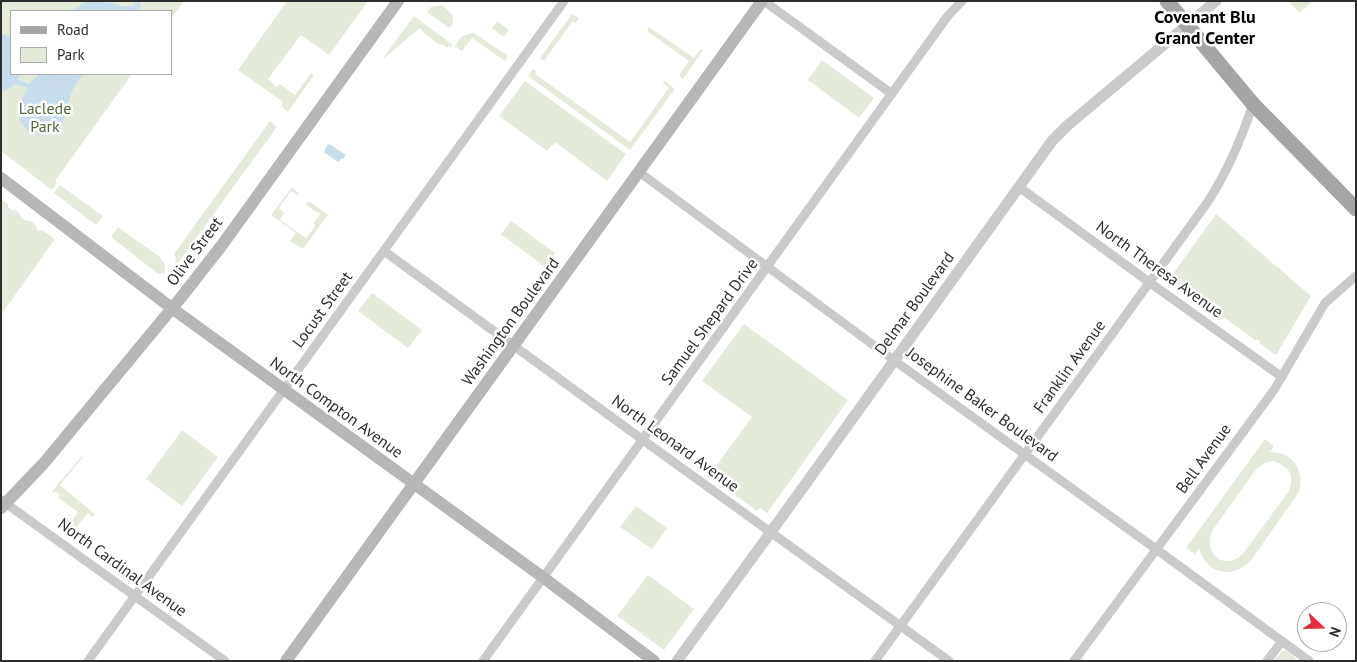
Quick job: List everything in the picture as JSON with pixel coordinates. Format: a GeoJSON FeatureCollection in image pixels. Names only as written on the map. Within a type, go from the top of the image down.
{"type":"FeatureCollection","features":[{"type":"Feature","properties":{"kind":"main road","name":"Olive Street"},"geometry":{"type":"LineString","coordinates":[[3,504],[44,464],[173,309],[398,1]]}},
{"type":"Feature","properties":{"kind":"main road","name":"Washington Boulevard"},"geometry":{"type":"LineString","coordinates":[[286,661],[763,1]]}},
{"type":"Feature","properties":{"kind":"main road"},"geometry":{"type":"LineString","coordinates":[[1167,1],[1253,104],[1356,209]]}},
{"type":"Feature","properties":{"kind":"main road","name":"North Compton Avenue"},"geometry":{"type":"LineString","coordinates":[[1,178],[173,309],[544,578],[654,661]]}},
{"type":"Feature","properties":{"kind":"street","name":"Locust Street"},"geometry":{"type":"LineString","coordinates":[[88,661],[564,1]]}},
{"type":"Feature","properties":{"kind":"street"},"geometry":{"type":"LineString","coordinates":[[763,1],[892,94]]}},
{"type":"Feature","properties":{"kind":"street","name":"Samuel Shepard Drive"},"geometry":{"type":"LineString","coordinates":[[483,661],[947,18],[962,1]]}},
{"type":"Feature","properties":{"kind":"street","name":"Delmar Boulevard"},"geometry":{"type":"LineString","coordinates":[[677,661],[1059,133],[1216,1]]}},
{"type":"Feature","properties":{"kind":"street","name":"Franklin Avenue"},"geometry":{"type":"LineString","coordinates":[[875,661],[1207,203],[1231,163],[1253,104]]}},
{"type":"Feature","properties":{"kind":"street","name":"Josephine Baker Boulevard"},"geometry":{"type":"LineString","coordinates":[[640,172],[1309,661]]}},
{"type":"Feature","properties":{"kind":"street","name":"North Theresa Avenue"},"geometry":{"type":"LineString","coordinates":[[1019,187],[1282,377]]}},
{"type":"Feature","properties":{"kind":"street","name":"North Leonard Avenue"},"geometry":{"type":"LineString","coordinates":[[384,251],[949,661]]}},
{"type":"Feature","properties":{"kind":"street","name":"Bell Avenue"},"geometry":{"type":"LineString","coordinates":[[1074,661],[1274,390],[1322,307],[1356,276]]}},
{"type":"Feature","properties":{"kind":"street","name":"North Cardinal Avenue"},"geometry":{"type":"LineString","coordinates":[[3,504],[225,661]]}},
{"type":"Feature","properties":{"kind":"street"},"geometry":{"type":"LineString","coordinates":[[1267,661],[1282,641]]}},
{"type":"Feature","properties":{"kind":"green space","name":"Laclede Park"},"geometry":{"type":"Polygon","coordinates":[[[1,1],[184,1],[172,18],[172,10],[10,10],[10,75],[131,75],[55,181],[57,183],[52,190],[1,151],[1,1]]]}},
{"type":"Feature","properties":{"kind":"green space"},"geometry":{"type":"Polygon","coordinates":[[[287,1],[368,1],[329,55],[301,35],[268,79],[277,87],[280,84],[295,95],[311,73],[314,75],[288,112],[281,106],[283,102],[238,70],[287,1]]]}},
{"type":"Feature","properties":{"kind":"green space"},"geometry":{"type":"Polygon","coordinates":[[[1289,1],[1313,1],[1299,13],[1289,1]]]}},
{"type":"Feature","properties":{"kind":"green space"},"geometry":{"type":"Polygon","coordinates":[[[442,5],[453,15],[452,26],[449,28],[427,12],[431,7],[442,5]]]}},
{"type":"Feature","properties":{"kind":"green space"},"geometry":{"type":"Polygon","coordinates":[[[572,14],[579,18],[576,23],[572,22],[544,61],[540,58],[572,14]]]}},
{"type":"Feature","properties":{"kind":"green space"},"geometry":{"type":"Polygon","coordinates":[[[414,16],[453,45],[447,48],[442,44],[440,45],[420,28],[383,59],[383,58],[414,16]]]}},
{"type":"Feature","properties":{"kind":"green space"},"geometry":{"type":"Polygon","coordinates":[[[497,21],[509,30],[504,37],[492,28],[497,21]]]}},
{"type":"Feature","properties":{"kind":"green space"},"geometry":{"type":"Polygon","coordinates":[[[649,27],[694,58],[700,50],[704,49],[683,79],[679,76],[689,61],[647,31],[649,27]]]}},
{"type":"Feature","properties":{"kind":"green space"},"geometry":{"type":"Polygon","coordinates":[[[474,33],[508,56],[505,61],[472,38],[462,51],[455,46],[462,36],[474,33]]]}},
{"type":"Feature","properties":{"kind":"green space"},"geometry":{"type":"Polygon","coordinates":[[[822,60],[874,98],[859,118],[808,80],[822,60]]]}},
{"type":"Feature","properties":{"kind":"green space"},"geometry":{"type":"Polygon","coordinates":[[[533,69],[537,71],[535,74],[630,142],[669,88],[663,82],[665,81],[675,89],[630,150],[528,76],[533,69]]]}},
{"type":"Feature","properties":{"kind":"green space"},"geometry":{"type":"Polygon","coordinates":[[[525,81],[626,154],[607,181],[555,142],[547,151],[499,116],[525,81]]]}},
{"type":"Feature","properties":{"kind":"green space"},"geometry":{"type":"Polygon","coordinates":[[[270,121],[277,127],[175,267],[176,258],[174,254],[270,121]]]}},
{"type":"Feature","properties":{"kind":"green space"},"geometry":{"type":"Polygon","coordinates":[[[60,185],[103,216],[96,225],[54,193],[60,185]]]}},
{"type":"Feature","properties":{"kind":"green space"},"geometry":{"type":"Polygon","coordinates":[[[292,187],[300,195],[291,191],[279,208],[284,213],[280,220],[306,238],[315,226],[314,222],[320,214],[306,205],[308,202],[328,215],[303,249],[290,241],[296,233],[271,215],[292,187]]]}},
{"type":"Feature","properties":{"kind":"green space"},"geometry":{"type":"Polygon","coordinates":[[[1,199],[8,204],[11,210],[19,213],[22,218],[34,224],[37,230],[42,230],[55,239],[1,315],[1,199]]]}},
{"type":"Feature","properties":{"kind":"green space"},"geometry":{"type":"Polygon","coordinates":[[[1216,214],[1311,296],[1276,355],[1259,343],[1260,341],[1255,340],[1170,278],[1216,214]]]}},
{"type":"Feature","properties":{"kind":"green space"},"geometry":{"type":"Polygon","coordinates":[[[511,221],[555,253],[545,267],[501,234],[511,221]]]}},
{"type":"Feature","properties":{"kind":"green space"},"geometry":{"type":"Polygon","coordinates":[[[118,227],[161,258],[162,262],[164,261],[165,273],[157,273],[111,237],[118,227]]]}},
{"type":"Feature","properties":{"kind":"green space"},"geometry":{"type":"Polygon","coordinates":[[[372,293],[422,330],[408,348],[358,311],[372,293]]]}},
{"type":"Feature","properties":{"kind":"green space"},"geometry":{"type":"Polygon","coordinates":[[[744,324],[848,400],[767,513],[760,508],[757,511],[709,476],[752,417],[702,381],[744,324]]]}},
{"type":"Feature","properties":{"kind":"green space"},"geometry":{"type":"Polygon","coordinates":[[[182,430],[218,457],[182,506],[146,479],[182,430]]]}},
{"type":"Feature","properties":{"kind":"green space"},"geometry":{"type":"Polygon","coordinates":[[[1265,439],[1274,446],[1270,452],[1285,455],[1291,459],[1299,470],[1299,492],[1252,559],[1245,565],[1237,570],[1222,572],[1209,565],[1199,549],[1195,554],[1186,548],[1265,439]],[[1273,461],[1257,468],[1212,531],[1210,546],[1216,557],[1228,561],[1242,555],[1289,491],[1291,475],[1287,468],[1273,461]]]}},
{"type":"Feature","properties":{"kind":"green space"},"geometry":{"type":"Polygon","coordinates":[[[82,456],[60,485],[95,514],[93,517],[88,513],[72,533],[78,540],[65,531],[78,512],[58,498],[60,495],[56,491],[54,493],[52,491],[82,456]]]}},
{"type":"Feature","properties":{"kind":"green space"},"geometry":{"type":"Polygon","coordinates":[[[636,506],[667,528],[652,549],[620,527],[636,506]]]}},
{"type":"Feature","properties":{"kind":"green space"},"geometry":{"type":"Polygon","coordinates":[[[648,575],[694,609],[664,650],[617,616],[648,575]]]}},
{"type":"Feature","properties":{"kind":"green space"},"geometry":{"type":"Polygon","coordinates":[[[1283,650],[1288,651],[1296,661],[1274,661],[1283,650]]]}},
{"type":"Feature","properties":{"kind":"water"},"geometry":{"type":"Polygon","coordinates":[[[87,1],[101,1],[131,6],[135,5],[136,1],[140,1],[141,7],[140,10],[71,10],[87,1]]]}},
{"type":"Feature","properties":{"kind":"water"},"geometry":{"type":"Polygon","coordinates":[[[1,33],[10,38],[10,75],[20,75],[18,80],[29,84],[38,75],[82,75],[72,91],[64,119],[58,129],[53,133],[44,135],[37,135],[31,132],[21,122],[19,117],[20,105],[28,88],[15,84],[1,92],[1,33]]]}},
{"type":"Feature","properties":{"kind":"water"},"geometry":{"type":"Polygon","coordinates":[[[328,144],[346,155],[343,159],[338,162],[324,152],[328,144]]]}},
{"type":"Feature","properties":{"kind":"district","name":"Covenant Blu Grand Center"},"geometry":{"type":"Point","coordinates":[1205,28]}}]}
